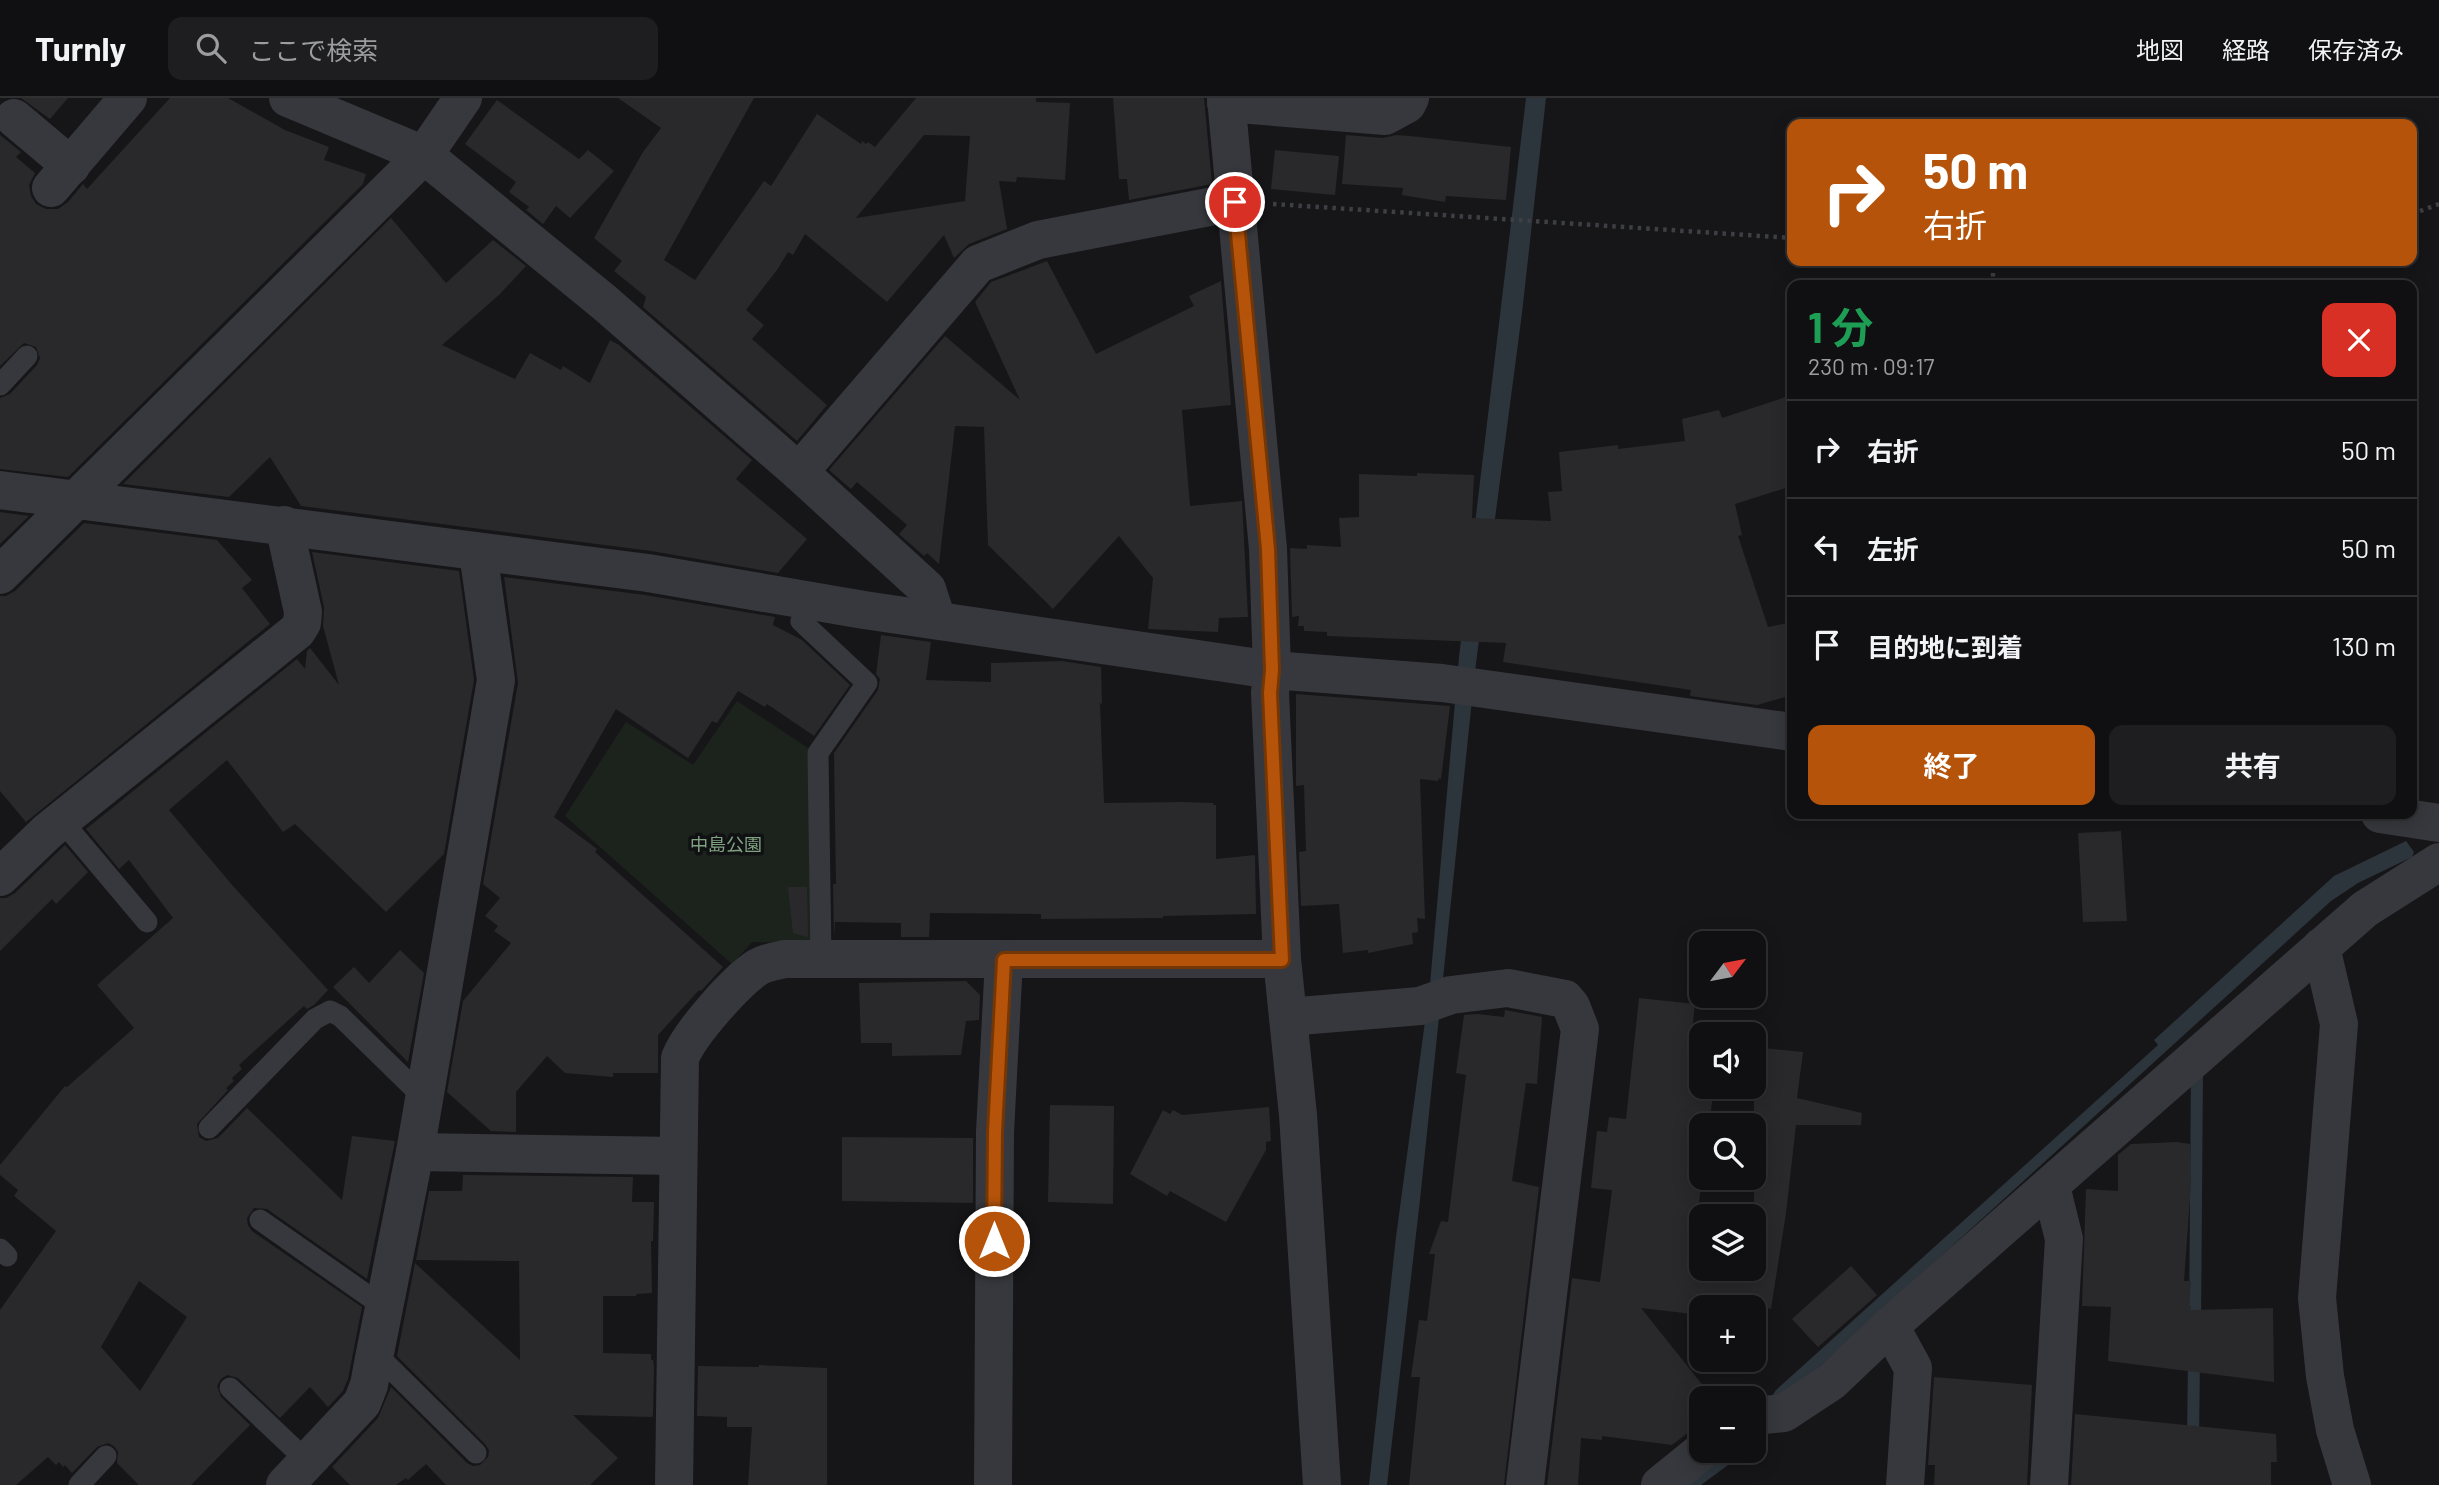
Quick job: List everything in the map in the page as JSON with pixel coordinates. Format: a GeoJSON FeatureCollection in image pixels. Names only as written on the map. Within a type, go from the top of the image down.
{"type":"FeatureCollection","features":[{"type":"Feature","properties":{"kind":"street"},"geometry":{"type":"LineString","coordinates":[[14,118],[61,177],[128,98]]}},
{"type":"Feature","properties":{"kind":"street"},"geometry":{"type":"LineString","coordinates":[[288,98],[424,155],[605,303],[799,472],[927,589],[937,620]]}},
{"type":"Feature","properties":{"kind":"street"},"geometry":{"type":"LineString","coordinates":[[0,575],[424,155],[463,98]]}},
{"type":"Feature","properties":{"kind":"street"},"geometry":{"type":"LineString","coordinates":[[1322,1485],[1298,1115],[1282,960],[1270,693],[1272,670],[1268,549],[1226,100],[1385,116],[1407,104],[1410,98]]}},
{"type":"Feature","properties":{"kind":"street"},"geometry":{"type":"LineString","coordinates":[[799,472],[978,264],[1038,240],[1235,202]]}},
{"type":"Feature","properties":{"kind":"street"},"geometry":{"type":"LineString","coordinates":[[0,490],[648,573],[809,601],[1272,670],[1442,683],[1787,731]]}},
{"type":"Feature","properties":{"kind":"street"},"geometry":{"type":"LineString","coordinates":[[0,877],[62,821],[297,631],[302,623],[303,612],[284,525]]}},
{"type":"Feature","properties":{"kind":"street"},"geometry":{"type":"LineString","coordinates":[[296,1473],[362,1403],[369,1385],[425,1099],[496,680],[478,552]]}},
{"type":"Feature","properties":{"kind":"street"},"geometry":{"type":"LineString","coordinates":[[2417,819],[2439,822]]}},
{"type":"Feature","properties":{"kind":"street"},"geometry":{"type":"LineString","coordinates":[[1769,1415],[1830,1382],[1890,1326],[2365,909],[2439,862]]}},
{"type":"Feature","properties":{"kind":"street"},"geometry":{"type":"LineString","coordinates":[[2321,947],[2339,1024],[2317,1298],[2335,1430],[2352,1485]]}},
{"type":"Feature","properties":{"kind":"street"},"geometry":{"type":"LineString","coordinates":[[674,1485],[680,1058],[693,1035],[747,975],[760,966],[785,959],[1282,960]]}},
{"type":"Feature","properties":{"kind":"street"},"geometry":{"type":"LineString","coordinates":[[993,1485],[995,1132],[1004,960]]}},
{"type":"Feature","properties":{"kind":"street"},"geometry":{"type":"LineString","coordinates":[[1289,1017],[1436,1000],[1508,988],[1565,999],[1571,1006],[1580,1029],[1525,1485]]}},
{"type":"Feature","properties":{"kind":"street"},"geometry":{"type":"LineString","coordinates":[[415,1152],[678,1156]]}},
{"type":"Feature","properties":{"kind":"street"},"geometry":{"type":"LineString","coordinates":[[2049,1485],[2064,1239],[2051,1186]]}},
{"type":"Feature","properties":{"kind":"street"},"geometry":{"type":"LineString","coordinates":[[1890,1326],[1913,1368],[1905,1485]]}},
{"type":"Feature","properties":{"kind":"street"},"geometry":{"type":"LineString","coordinates":[[1660,1485],[1689,1462]]}},
{"type":"Feature","properties":{"kind":"lane"},"geometry":{"type":"LineString","coordinates":[[0,384],[27,356]]}},
{"type":"Feature","properties":{"kind":"lane"},"geometry":{"type":"LineString","coordinates":[[809,601],[801,621],[867,683],[818,753],[821,960]]}},
{"type":"Feature","properties":{"kind":"lane"},"geometry":{"type":"LineString","coordinates":[[62,821],[147,922]]}},
{"type":"Feature","properties":{"kind":"lane"},"geometry":{"type":"LineString","coordinates":[[208,1128],[315,1019],[330,1011],[340,1016],[425,1099]]}},
{"type":"Feature","properties":{"kind":"lane"},"geometry":{"type":"LineString","coordinates":[[260,1220],[384,1307]]}},
{"type":"Feature","properties":{"kind":"lane"},"geometry":{"type":"LineString","coordinates":[[375,1353],[476,1452]]}},
{"type":"Feature","properties":{"kind":"lane"},"geometry":{"type":"LineString","coordinates":[[230,1388],[296,1473]]}},
{"type":"Feature","properties":{"kind":"lane"},"geometry":{"type":"LineString","coordinates":[[79,1485],[106,1456]]}},
{"type":"Feature","properties":{"kind":"path"},"geometry":{"type":"LineString","coordinates":[[1235,202],[1787,238]]}},
{"type":"Feature","properties":{"kind":"path"},"geometry":{"type":"LineString","coordinates":[[2417,212],[2439,204]]}},
{"type":"Feature","properties":{"kind":"green space","name":"中島公園"},"geometry":{"type":"Polygon","coordinates":[[[737,701],[814,752],[812,943],[752,942],[732,964],[565,816],[626,722],[693,765],[737,701]]]}},
{"type":"Feature","properties":{"kind":"shaded area"},"geometry":{"type":"Polygon","coordinates":[[[1526,98],[1546,98],[1522,313],[1475,671],[1420,1200],[1387,1485],[1369,1485],[1396,1237],[1430,984],[1459,657],[1526,98]]]}},
{"type":"Feature","properties":{"kind":"shaded area"},"geometry":{"type":"Polygon","coordinates":[[[2406,841],[2414,852],[2412,857],[2358,883],[2331,901],[1782,1401],[1766,1426],[1766,1405],[1776,1390],[2158,1045],[2154,1040],[2334,876],[2406,841]]]}},
{"type":"Feature","properties":{"kind":"shaded area"},"geometry":{"type":"Polygon","coordinates":[[[1714,1463],[1731,1463],[1701,1485],[1687,1485],[1714,1463]]]}},
{"type":"Feature","properties":{"kind":"building"},"geometry":{"type":"Polygon","coordinates":[[[21,98],[68,98],[50,119],[21,98]]]}},
{"type":"Feature","properties":{"kind":"building"},"geometry":{"type":"Polygon","coordinates":[[[170,98],[228,98],[285,130],[329,147],[324,160],[366,174],[363,184],[68,477],[0,469],[0,398],[10,394],[37,365],[40,358],[36,347],[24,343],[0,366],[0,135],[21,152],[16,157],[35,173],[29,185],[36,204],[46,209],[58,209],[68,202],[83,184],[87,189],[170,98]]]}},
{"type":"Feature","properties":{"kind":"building"},"geometry":{"type":"Polygon","coordinates":[[[618,98],[754,98],[664,260],[695,280],[764,181],[771,186],[817,114],[861,144],[862,141],[866,144],[868,142],[875,147],[916,98],[1036,98],[1036,102],[1070,103],[1065,180],[1017,177],[1016,182],[999,181],[1007,229],[969,244],[954,258],[944,235],[887,302],[805,234],[793,255],[788,252],[746,310],[764,325],[752,339],[827,405],[797,441],[643,307],[646,297],[614,271],[622,261],[594,238],[643,152],[661,128],[618,98]],[[924,135],[856,218],[965,201],[970,136],[924,135]]]}},
{"type":"Feature","properties":{"kind":"building"},"geometry":{"type":"Polygon","coordinates":[[[1113,98],[1204,98],[1212,184],[1129,200],[1127,179],[1119,179],[1113,98]]]}},
{"type":"Feature","properties":{"kind":"building"},"geometry":{"type":"Polygon","coordinates":[[[497,100],[579,159],[588,150],[614,171],[570,218],[556,206],[543,224],[526,210],[529,207],[509,192],[516,182],[465,144],[497,100]]]}},
{"type":"Feature","properties":{"kind":"building"},"geometry":{"type":"Polygon","coordinates":[[[1346,135],[1383,138],[1410,136],[1511,147],[1506,200],[1446,196],[1445,202],[1402,195],[1403,188],[1342,184],[1346,135]]]}},
{"type":"Feature","properties":{"kind":"building"},"geometry":{"type":"Polygon","coordinates":[[[1275,150],[1339,156],[1335,195],[1271,189],[1275,150]]]}},
{"type":"Feature","properties":{"kind":"building"},"geometry":{"type":"Polygon","coordinates":[[[391,218],[446,283],[493,240],[526,266],[500,294],[442,345],[515,379],[530,353],[561,370],[563,366],[590,383],[610,340],[752,460],[736,479],[807,539],[778,573],[651,551],[301,506],[270,457],[229,497],[123,484],[391,218]]]}},
{"type":"Feature","properties":{"kind":"building"},"geometry":{"type":"Polygon","coordinates":[[[1047,261],[1096,354],[1194,306],[1189,296],[1221,281],[1231,405],[1182,410],[1190,506],[1242,501],[1248,617],[1219,618],[1218,632],[1148,629],[1153,578],[1119,536],[1053,609],[988,545],[984,427],[955,426],[939,564],[927,553],[924,556],[899,534],[907,525],[857,482],[851,489],[829,470],[945,336],[1020,400],[975,302],[991,282],[1047,261]]]}},
{"type":"Feature","properties":{"kind":"building"},"geometry":{"type":"Polygon","coordinates":[[[1787,397],[1787,488],[1735,504],[1742,535],[1738,536],[1768,627],[1787,623],[1787,696],[1757,705],[1690,696],[1691,690],[1503,662],[1506,643],[1327,636],[1327,632],[1304,631],[1304,626],[1298,626],[1299,616],[1292,617],[1290,548],[1307,549],[1307,545],[1341,547],[1339,518],[1359,517],[1359,474],[1474,475],[1472,518],[1551,521],[1548,492],[1562,491],[1559,452],[1618,445],[1618,449],[1685,441],[1682,419],[1719,410],[1722,418],[1787,397]]]}},
{"type":"Feature","properties":{"kind":"building"},"geometry":{"type":"Polygon","coordinates":[[[0,512],[29,516],[0,544],[0,512]]]}},
{"type":"Feature","properties":{"kind":"building"},"geometry":{"type":"Polygon","coordinates":[[[84,523],[217,540],[252,580],[242,588],[270,624],[26,822],[0,791],[0,596],[15,591],[84,523]]]}},
{"type":"Feature","properties":{"kind":"building"},"geometry":{"type":"Polygon","coordinates":[[[312,552],[459,571],[474,680],[444,854],[386,912],[295,824],[283,832],[227,760],[169,810],[233,886],[328,990],[314,1005],[307,1009],[304,1006],[239,1065],[242,1069],[232,1078],[234,1081],[226,1088],[228,1090],[197,1124],[199,1137],[206,1141],[218,1138],[247,1108],[342,1200],[352,1136],[395,1141],[367,1279],[267,1209],[254,1208],[247,1218],[252,1231],[362,1307],[348,1379],[343,1391],[328,1407],[310,1387],[280,1418],[238,1378],[227,1375],[221,1379],[217,1386],[221,1397],[250,1425],[191,1485],[139,1485],[117,1463],[118,1452],[108,1443],[97,1447],[72,1473],[65,1465],[63,1467],[59,1462],[56,1465],[48,1457],[16,1485],[0,1485],[0,1310],[56,1231],[14,1196],[18,1190],[0,1175],[0,1165],[65,1086],[134,1028],[97,985],[173,918],[129,860],[119,869],[86,829],[297,659],[305,669],[307,651],[310,648],[339,685],[323,626],[324,607],[312,552]],[[139,1281],[101,1347],[140,1391],[187,1317],[139,1281]]]}},
{"type":"Feature","properties":{"kind":"building"},"geometry":{"type":"Polygon","coordinates":[[[504,577],[645,595],[775,617],[773,625],[802,640],[850,685],[814,736],[767,704],[765,707],[738,691],[717,723],[712,721],[688,758],[616,709],[554,817],[597,849],[595,852],[723,967],[658,1035],[658,1073],[613,1073],[613,1077],[565,1073],[547,1056],[516,1092],[516,1132],[491,1131],[447,1092],[463,1001],[511,943],[494,931],[498,926],[485,916],[500,898],[483,884],[518,683],[504,577]]]}},
{"type":"Feature","properties":{"kind":"building"},"geometry":{"type":"Polygon","coordinates":[[[881,635],[931,642],[926,680],[991,682],[991,663],[1062,661],[1101,667],[1104,803],[1182,802],[1216,805],[1216,859],[1255,855],[1256,914],[1041,919],[1041,914],[930,913],[929,937],[901,937],[901,923],[835,922],[834,937],[834,753],[878,690],[880,679],[876,674],[881,635]]]}},
{"type":"Feature","properties":{"kind":"building"},"geometry":{"type":"Polygon","coordinates":[[[1296,694],[1450,706],[1441,779],[1420,779],[1425,919],[1417,918],[1418,932],[1412,933],[1413,944],[1368,953],[1368,950],[1343,953],[1339,904],[1301,906],[1299,852],[1306,851],[1304,785],[1296,786],[1296,694]]]}},
{"type":"Feature","properties":{"kind":"building"},"geometry":{"type":"Polygon","coordinates":[[[2121,831],[2127,921],[2083,922],[2078,833],[2121,831]]]}},
{"type":"Feature","properties":{"kind":"building"},"geometry":{"type":"Polygon","coordinates":[[[65,845],[88,872],[56,904],[52,899],[0,951],[0,898],[15,893],[65,845]]]}},
{"type":"Feature","properties":{"kind":"building"},"geometry":{"type":"Polygon","coordinates":[[[788,887],[807,887],[808,937],[793,933],[788,887]]]}},
{"type":"Feature","properties":{"kind":"building"},"geometry":{"type":"Polygon","coordinates":[[[400,950],[424,973],[408,1062],[333,987],[354,967],[369,983],[400,950]]]}},
{"type":"Feature","properties":{"kind":"building"},"geometry":{"type":"Polygon","coordinates":[[[966,981],[980,995],[979,1020],[966,1021],[961,1055],[892,1056],[892,1043],[861,1043],[859,983],[966,981]]]}},
{"type":"Feature","properties":{"kind":"building"},"geometry":{"type":"Polygon","coordinates":[[[1639,998],[1689,1003],[1689,1008],[1695,1008],[1693,1022],[1689,1022],[1689,1099],[1712,1099],[1711,1113],[1689,1113],[1689,1190],[1701,1190],[1699,1204],[1689,1204],[1689,1281],[1766,1281],[1766,1204],[1754,1204],[1754,1190],[1766,1190],[1766,1113],[1754,1113],[1754,1099],[1766,1099],[1766,1048],[1803,1052],[1797,1098],[1862,1113],[1861,1125],[1796,1125],[1786,1213],[1771,1309],[1768,1308],[1766,1324],[1766,1295],[1689,1295],[1689,1314],[1641,1308],[1689,1368],[1689,1372],[1692,1372],[1703,1386],[1689,1386],[1689,1432],[1672,1445],[1602,1436],[1602,1440],[1581,1438],[1578,1485],[1547,1485],[1572,1278],[1600,1282],[1612,1190],[1591,1188],[1597,1131],[1607,1132],[1609,1117],[1626,1119],[1639,998]]]}},
{"type":"Feature","properties":{"kind":"building"},"geometry":{"type":"Polygon","coordinates":[[[1505,1010],[1542,1017],[1537,1084],[1526,1083],[1512,1181],[1539,1187],[1504,1485],[1409,1485],[1420,1377],[1411,1377],[1419,1320],[1427,1321],[1435,1254],[1429,1254],[1441,1221],[1448,1222],[1466,1075],[1456,1073],[1464,1015],[1504,1017],[1505,1010]]]}},
{"type":"Feature","properties":{"kind":"building"},"geometry":{"type":"Polygon","coordinates":[[[1050,1105],[1114,1106],[1113,1204],[1048,1202],[1050,1105]]]}},
{"type":"Feature","properties":{"kind":"building"},"geometry":{"type":"Polygon","coordinates":[[[1269,1107],[1271,1141],[1266,1142],[1266,1150],[1226,1222],[1170,1191],[1167,1196],[1130,1174],[1163,1110],[1170,1114],[1173,1110],[1182,1115],[1269,1107]]]}},
{"type":"Feature","properties":{"kind":"building"},"geometry":{"type":"Polygon","coordinates":[[[842,1137],[973,1138],[973,1203],[842,1201],[842,1137]]]}},
{"type":"Feature","properties":{"kind":"building"},"geometry":{"type":"Polygon","coordinates":[[[2131,1144],[2190,1144],[2191,1184],[2184,1281],[2191,1281],[2189,1306],[2191,1310],[2273,1308],[2274,1382],[2108,1361],[2111,1307],[2082,1306],[2086,1189],[2118,1191],[2118,1155],[2131,1144]]]}},
{"type":"Feature","properties":{"kind":"building"},"geometry":{"type":"Polygon","coordinates":[[[463,1175],[633,1177],[632,1202],[654,1202],[651,1241],[652,1293],[603,1296],[603,1353],[651,1354],[654,1366],[653,1414],[652,1417],[573,1415],[618,1458],[590,1485],[446,1485],[426,1464],[408,1480],[406,1478],[396,1485],[350,1485],[332,1467],[378,1418],[391,1387],[467,1463],[480,1465],[488,1457],[489,1450],[485,1444],[397,1356],[415,1263],[520,1360],[519,1261],[416,1260],[429,1191],[462,1191],[463,1175]]]}},
{"type":"Feature","properties":{"kind":"building"},"geometry":{"type":"Polygon","coordinates":[[[1851,1266],[1877,1295],[1818,1347],[1792,1319],[1851,1266]]]}},
{"type":"Feature","properties":{"kind":"building"},"geometry":{"type":"Polygon","coordinates":[[[698,1366],[827,1368],[827,1485],[748,1485],[752,1427],[727,1427],[727,1417],[697,1416],[698,1366]]]}},
{"type":"Feature","properties":{"kind":"building"},"geometry":{"type":"Polygon","coordinates":[[[1934,1377],[2032,1385],[2027,1485],[1934,1485],[1935,1465],[1928,1465],[1934,1377]]]}},
{"type":"Feature","properties":{"kind":"building"},"geometry":{"type":"Polygon","coordinates":[[[2075,1414],[2276,1434],[2277,1462],[2271,1462],[2271,1485],[2071,1485],[2075,1414]]]}},
{"type":"Feature","properties":{"kind":"waterway"},"geometry":{"type":"LineString","coordinates":[[2195,1324],[2197,1069]]}},
{"type":"Feature","properties":{"kind":"waterway"},"geometry":{"type":"LineString","coordinates":[[2193,1443],[2194,1356]]}},
{"type":"Feature","properties":{"kind":"route"},"geometry":{"type":"LineString","coordinates":[[994,1241],[995,1132],[1004,960],[1282,960],[1270,693],[1272,670],[1268,549],[1235,202]]}}]}
